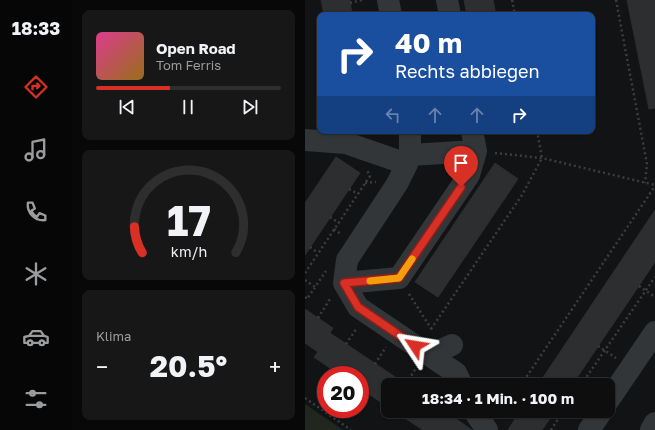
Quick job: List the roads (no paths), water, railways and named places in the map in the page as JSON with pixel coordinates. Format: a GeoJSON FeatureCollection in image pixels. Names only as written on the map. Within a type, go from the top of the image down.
{"type":"FeatureCollection","features":[{"type":"Feature","properties":{"kind":"street"},"geometry":{"type":"LineString","coordinates":[[388,0],[390,12]]}},
{"type":"Feature","properties":{"kind":"street"},"geometry":{"type":"LineString","coordinates":[[447,0],[449,12]]}},
{"type":"Feature","properties":{"kind":"street"},"geometry":{"type":"LineString","coordinates":[[410,134],[408,160],[397,184],[347,260],[344,283],[358,307],[456,373],[458,378]]}},
{"type":"Feature","properties":{"kind":"street"},"geometry":{"type":"LineString","coordinates":[[305,140],[346,143],[408,160],[474,141],[469,175],[399,278],[344,283]]}},
{"type":"Feature","properties":{"kind":"street"},"geometry":{"type":"LineString","coordinates":[[615,392],[655,332]]}},
{"type":"Feature","properties":{"kind":"street"},"geometry":{"type":"LineString","coordinates":[[429,355],[452,344]]}},
{"type":"Feature","properties":{"kind":"street"},"geometry":{"type":"LineString","coordinates":[[478,418],[487,430]]}},
{"type":"Feature","properties":{"kind":"street"},"geometry":{"type":"LineString","coordinates":[[589,430],[597,418]]}},
{"type":"Feature","properties":{"kind":"street"},"geometry":{"type":"LineString","coordinates":[[651,430],[655,423]]}}]}
